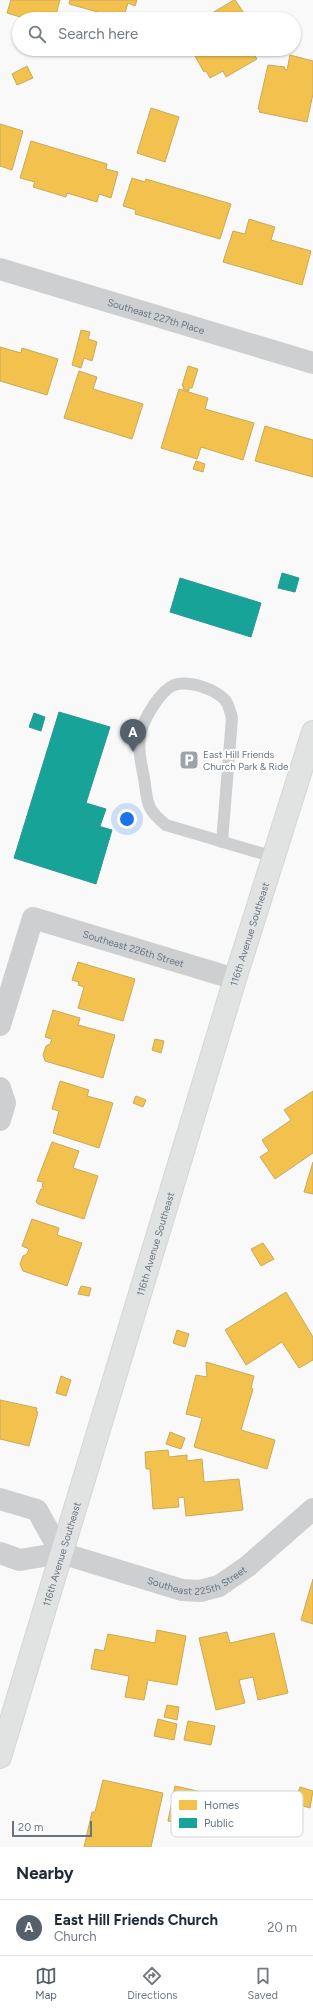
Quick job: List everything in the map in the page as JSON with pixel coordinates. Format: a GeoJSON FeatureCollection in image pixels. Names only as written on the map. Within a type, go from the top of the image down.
{"type":"FeatureCollection","features":[{"type":"Feature","properties":{"kind":"main road","name":"116th Avenue Southeast"},"geometry":{"type":"LineString","coordinates":[[0,1757],[235,979],[313,732]]}},
{"type":"Feature","properties":{"kind":"street","name":"Southeast 227th Place"},"geometry":{"type":"LineString","coordinates":[[0,269],[313,364]]}},
{"type":"Feature","properties":{"kind":"street","name":"Southeast 226th Street"},"geometry":{"type":"LineString","coordinates":[[0,1025],[33,918],[235,979]]}},
{"type":"Feature","properties":{"kind":"street"},"geometry":{"type":"LineString","coordinates":[[0,1088],[5,1104],[0,1120]]}},
{"type":"Feature","properties":{"kind":"street"},"geometry":{"type":"LineString","coordinates":[[0,1499],[37,1510],[61,1553]]}},
{"type":"Feature","properties":{"kind":"street","name":"Southeast 225th Street"},"geometry":{"type":"LineString","coordinates":[[0,1554],[20,1560],[61,1553],[182,1590],[200,1591],[219,1586],[248,1566],[313,1509]]}},
{"type":"Feature","properties":{"kind":"lane"},"geometry":{"type":"LineString","coordinates":[[222,842],[232,718],[226,701],[216,693],[200,685],[174,685],[163,694],[150,710],[141,731],[139,748],[148,804],[152,813],[166,825],[222,842],[274,857]]}},
{"type":"Feature","properties":{"kind":"building: Homes"},"geometry":{"type":"Polygon","coordinates":[[[11,0],[60,0],[57,12],[12,12],[12,14],[7,13],[11,0]]]}},
{"type":"Feature","properties":{"kind":"building: Homes"},"geometry":{"type":"Polygon","coordinates":[[[70,0],[137,0],[135,6],[128,3],[125,12],[98,12],[69,4],[70,0]]]}},
{"type":"Feature","properties":{"kind":"building: Homes"},"geometry":{"type":"Polygon","coordinates":[[[234,0],[243,12],[214,12],[234,0]]]}},
{"type":"Feature","properties":{"kind":"building: Homes"},"geometry":{"type":"Polygon","coordinates":[[[195,56],[255,56],[257,59],[226,77],[223,71],[210,78],[206,71],[204,72],[195,56]]]}},
{"type":"Feature","properties":{"kind":"building: Homes"},"geometry":{"type":"Polygon","coordinates":[[[290,56],[313,61],[313,94],[307,122],[259,112],[260,110],[258,109],[268,65],[285,67],[284,69],[287,70],[290,56]]]}},
{"type":"Feature","properties":{"kind":"building: Homes"},"geometry":{"type":"Polygon","coordinates":[[[27,66],[33,78],[17,85],[12,74],[27,66]]]}},
{"type":"Feature","properties":{"kind":"building: Homes"},"geometry":{"type":"Polygon","coordinates":[[[151,108],[179,117],[165,162],[137,153],[151,108]]]}},
{"type":"Feature","properties":{"kind":"building: Homes"},"geometry":{"type":"Polygon","coordinates":[[[0,124],[23,131],[12,170],[0,166],[0,124]]]}},
{"type":"Feature","properties":{"kind":"building: Homes"},"geometry":{"type":"Polygon","coordinates":[[[31,141],[107,164],[106,169],[118,172],[111,198],[99,194],[97,202],[67,193],[66,197],[33,187],[35,182],[20,178],[31,141]]]}},
{"type":"Feature","properties":{"kind":"building: Homes"},"geometry":{"type":"Polygon","coordinates":[[[132,178],[145,182],[146,179],[231,204],[220,239],[135,214],[136,210],[123,206],[132,178]]]}},
{"type":"Feature","properties":{"kind":"building: Homes"},"geometry":{"type":"Polygon","coordinates":[[[249,219],[275,227],[271,240],[311,251],[302,285],[223,262],[233,231],[245,234],[249,219]]]}},
{"type":"Feature","properties":{"kind":"building: Homes"},"geometry":{"type":"Polygon","coordinates":[[[81,330],[90,332],[88,339],[97,342],[92,361],[84,358],[81,368],[72,365],[81,330]]]}},
{"type":"Feature","properties":{"kind":"building: Homes"},"geometry":{"type":"Polygon","coordinates":[[[0,347],[21,353],[22,348],[58,359],[47,395],[0,381],[0,347]]]}},
{"type":"Feature","properties":{"kind":"building: Homes"},"geometry":{"type":"Polygon","coordinates":[[[188,366],[198,369],[192,388],[189,388],[189,391],[183,389],[184,386],[182,386],[188,366]]]}},
{"type":"Feature","properties":{"kind":"building: Homes"},"geometry":{"type":"Polygon","coordinates":[[[79,371],[97,377],[93,389],[143,404],[132,439],[64,418],[79,371]]]}},
{"type":"Feature","properties":{"kind":"building: Homes"},"geometry":{"type":"Polygon","coordinates":[[[179,389],[208,398],[205,409],[254,423],[243,460],[201,447],[197,459],[161,448],[179,389]]]}},
{"type":"Feature","properties":{"kind":"building: Homes"},"geometry":{"type":"Polygon","coordinates":[[[265,426],[313,440],[313,477],[255,461],[265,426]]]}},
{"type":"Feature","properties":{"kind":"building: Homes"},"geometry":{"type":"Polygon","coordinates":[[[196,461],[205,464],[203,472],[193,469],[196,461]]]}},
{"type":"Feature","properties":{"kind":"building: Homes"},"geometry":{"type":"Polygon","coordinates":[[[78,962],[135,979],[123,1021],[78,1008],[84,987],[78,985],[79,982],[72,980],[78,962]]]}},
{"type":"Feature","properties":{"kind":"building: Homes"},"geometry":{"type":"Polygon","coordinates":[[[53,1010],[80,1018],[78,1025],[115,1035],[103,1078],[45,1061],[43,1055],[46,1046],[50,1044],[52,1039],[45,1037],[53,1010]]]}},
{"type":"Feature","properties":{"kind":"building: Homes"},"geometry":{"type":"Polygon","coordinates":[[[155,1039],[164,1041],[161,1053],[152,1050],[155,1039]]]}},
{"type":"Feature","properties":{"kind":"building: Homes"},"geometry":{"type":"Polygon","coordinates":[[[60,1081],[89,1090],[87,1096],[113,1103],[99,1148],[53,1133],[59,1111],[52,1109],[60,1081]]]}},
{"type":"Feature","properties":{"kind":"building: Homes"},"geometry":{"type":"Polygon","coordinates":[[[313,1091],[313,1153],[275,1179],[260,1157],[269,1151],[262,1140],[291,1120],[284,1110],[313,1091]]]}},
{"type":"Feature","properties":{"kind":"building: Homes"},"geometry":{"type":"Polygon","coordinates":[[[136,1096],[146,1100],[143,1107],[133,1103],[136,1096]]]}},
{"type":"Feature","properties":{"kind":"building: Homes"},"geometry":{"type":"Polygon","coordinates":[[[52,1142],[79,1151],[73,1168],[98,1176],[84,1219],[38,1204],[36,1202],[41,1189],[44,1187],[42,1187],[43,1182],[37,1181],[52,1142]]]}},
{"type":"Feature","properties":{"kind":"building: Homes"},"geometry":{"type":"Polygon","coordinates":[[[313,1162],[313,1194],[304,1192],[313,1162]]]}},
{"type":"Feature","properties":{"kind":"building: Homes"},"geometry":{"type":"Polygon","coordinates":[[[32,1219],[59,1228],[57,1235],[82,1243],[67,1286],[23,1271],[20,1264],[23,1256],[27,1254],[29,1249],[22,1246],[32,1219]]]}},
{"type":"Feature","properties":{"kind":"building: Homes"},"geometry":{"type":"Polygon","coordinates":[[[263,1243],[274,1259],[261,1266],[251,1249],[263,1243]]]}},
{"type":"Feature","properties":{"kind":"building: Homes"},"geometry":{"type":"Polygon","coordinates":[[[81,1286],[91,1288],[89,1296],[78,1294],[81,1286]]]}},
{"type":"Feature","properties":{"kind":"building: Homes"},"geometry":{"type":"Polygon","coordinates":[[[286,1292],[313,1337],[313,1360],[299,1368],[282,1342],[246,1365],[225,1330],[286,1292]]]}},
{"type":"Feature","properties":{"kind":"building: Homes"},"geometry":{"type":"Polygon","coordinates":[[[177,1330],[189,1334],[185,1347],[173,1343],[177,1330]]]}},
{"type":"Feature","properties":{"kind":"building: Homes"},"geometry":{"type":"Polygon","coordinates":[[[206,1362],[254,1376],[251,1388],[253,1389],[241,1430],[275,1440],[267,1469],[194,1447],[202,1418],[186,1414],[196,1375],[207,1377],[206,1362]]]}},
{"type":"Feature","properties":{"kind":"building: Homes"},"geometry":{"type":"Polygon","coordinates":[[[61,1376],[71,1380],[66,1396],[56,1393],[61,1376]]]}},
{"type":"Feature","properties":{"kind":"building: Homes"},"geometry":{"type":"Polygon","coordinates":[[[0,1400],[37,1408],[36,1411],[38,1412],[29,1446],[0,1439],[0,1400]]]}},
{"type":"Feature","properties":{"kind":"building: Homes"},"geometry":{"type":"Polygon","coordinates":[[[170,1432],[185,1438],[181,1449],[166,1444],[170,1432]]]}},
{"type":"Feature","properties":{"kind":"building: Homes"},"geometry":{"type":"Polygon","coordinates":[[[168,1450],[169,1457],[187,1455],[187,1461],[202,1459],[204,1482],[239,1479],[243,1510],[186,1516],[184,1497],[178,1498],[179,1507],[153,1509],[150,1469],[146,1469],[145,1452],[168,1450]]]}},
{"type":"Feature","properties":{"kind":"building: Homes"},"geometry":{"type":"Polygon","coordinates":[[[313,1579],[313,1624],[301,1620],[313,1579]]]}},
{"type":"Feature","properties":{"kind":"building: Homes"},"geometry":{"type":"Polygon","coordinates":[[[157,1630],[186,1636],[177,1685],[148,1680],[144,1700],[125,1697],[129,1676],[91,1669],[95,1649],[104,1651],[108,1634],[155,1643],[157,1630]]]}},
{"type":"Feature","properties":{"kind":"building: Homes"},"geometry":{"type":"Polygon","coordinates":[[[227,1632],[230,1643],[274,1633],[288,1693],[258,1700],[253,1677],[239,1680],[245,1703],[216,1710],[199,1638],[227,1632]]]}},
{"type":"Feature","properties":{"kind":"building: Homes"},"geometry":{"type":"Polygon","coordinates":[[[167,1705],[179,1707],[177,1720],[164,1717],[167,1705]]]}},
{"type":"Feature","properties":{"kind":"building: Homes"},"geometry":{"type":"Polygon","coordinates":[[[158,1719],[177,1724],[174,1740],[154,1736],[158,1719]]]}},
{"type":"Feature","properties":{"kind":"building: Homes"},"geometry":{"type":"Polygon","coordinates":[[[188,1721],[215,1726],[211,1745],[184,1740],[188,1721]]]}},
{"type":"Feature","properties":{"kind":"building: Homes"},"geometry":{"type":"Polygon","coordinates":[[[103,1780],[163,1793],[151,1847],[84,1847],[92,1812],[95,1812],[103,1780]]]}},
{"type":"Feature","properties":{"kind":"building: Homes"},"geometry":{"type":"Polygon","coordinates":[[[175,1786],[198,1791],[174,1791],[175,1786]]]}},
{"type":"Feature","properties":{"kind":"building: Homes"},"geometry":{"type":"Polygon","coordinates":[[[300,1787],[313,1791],[310,1808],[303,1806],[303,1791],[298,1791],[300,1787]]]}},
{"type":"Feature","properties":{"kind":"building: Homes"},"geometry":{"type":"Polygon","coordinates":[[[171,1806],[171,1822],[168,1821],[171,1806]]]}},
{"type":"Feature","properties":{"kind":"building: Public"},"geometry":{"type":"Polygon","coordinates":[[[282,573],[299,578],[295,592],[278,588],[282,573]]]}},
{"type":"Feature","properties":{"kind":"building: Public"},"geometry":{"type":"Polygon","coordinates":[[[180,578],[261,603],[251,637],[170,612],[180,578]]]}},
{"type":"Feature","properties":{"kind":"building: Public"},"geometry":{"type":"Polygon","coordinates":[[[59,712],[110,727],[86,803],[106,809],[100,826],[81,821],[112,830],[96,884],[14,858],[59,712]]]}},
{"type":"Feature","properties":{"kind":"building: Public"},"geometry":{"type":"Polygon","coordinates":[[[34,713],[45,717],[41,731],[29,727],[34,713]]]}},
{"type":"Feature","properties":{"kind":"place","name":"East Hill Friends Church"},"geometry":{"type":"Point","coordinates":[133,752]}},
{"type":"Feature","properties":{"kind":"place","name":"East Hill Friends Church Park & Ride"},"geometry":{"type":"Point","coordinates":[189,760]}}]}
